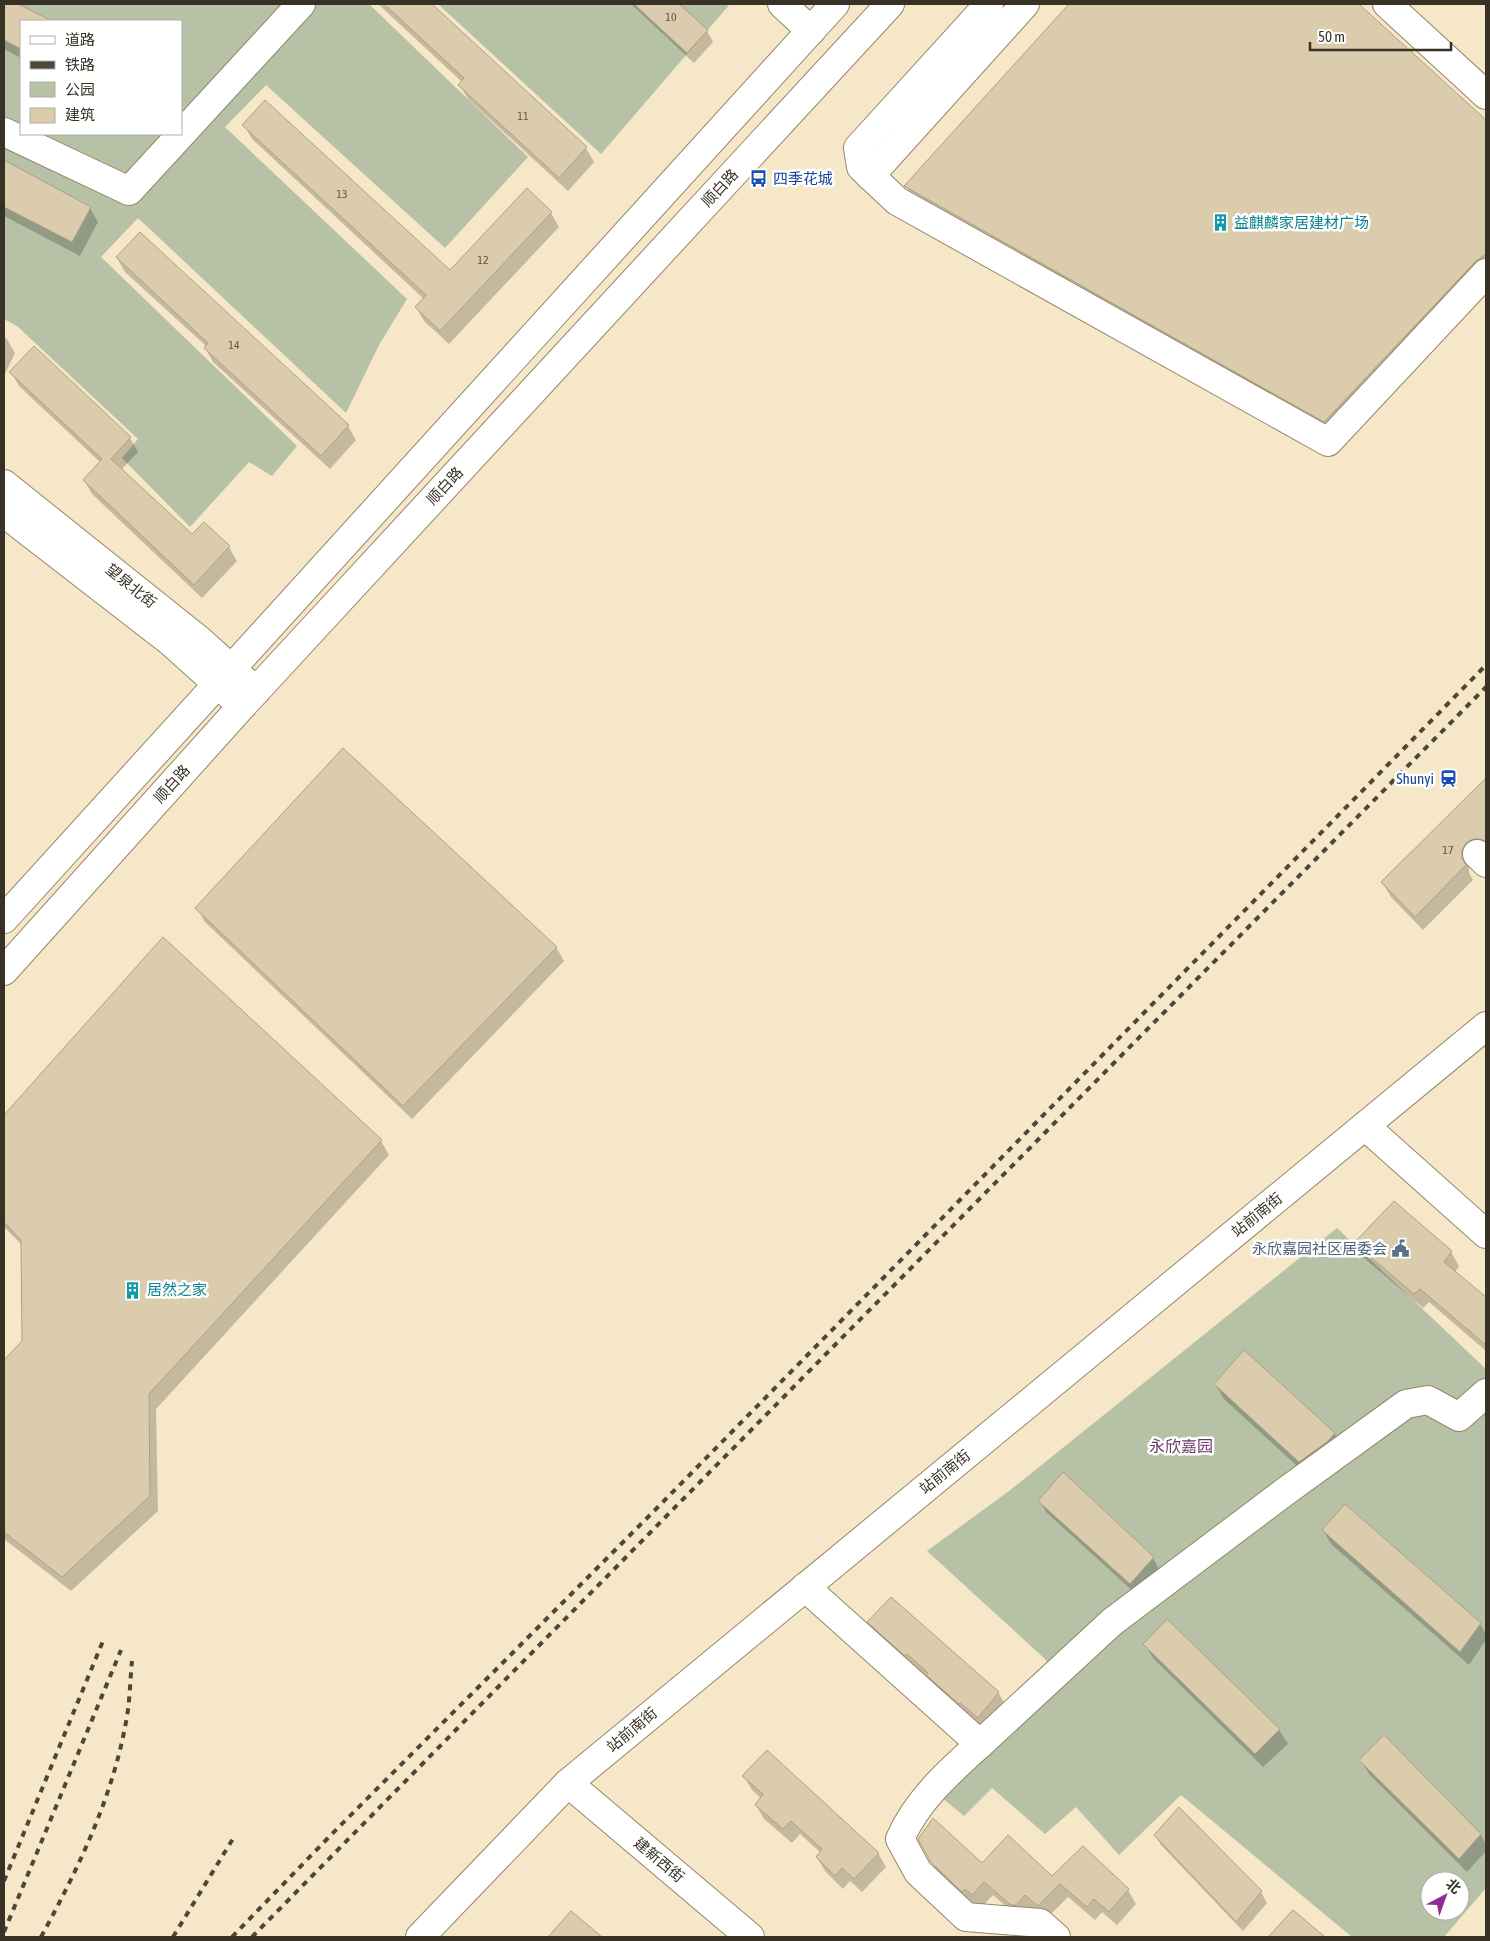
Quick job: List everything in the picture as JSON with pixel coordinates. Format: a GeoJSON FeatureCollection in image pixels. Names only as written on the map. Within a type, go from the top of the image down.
{"type":"FeatureCollection","features":[{"type":"Feature","properties":{"kind":"main road"},"geometry":{"type":"LineString","coordinates":[[182,133],[301,4]]}},
{"type":"Feature","properties":{"kind":"main road"},"geometry":{"type":"LineString","coordinates":[[782,4],[811,31]]}},
{"type":"Feature","properties":{"kind":"main road"},"geometry":{"type":"LineString","coordinates":[[4,919],[835,4]]}},
{"type":"Feature","properties":{"kind":"main road","name":"顺白路"},"geometry":{"type":"LineString","coordinates":[[4,971],[249,698],[890,4]]}},
{"type":"Feature","properties":{"kind":"main road"},"geometry":{"type":"LineString","coordinates":[[988,4],[858,148],[861,168],[898,202],[1328,442],[1486,273]]}},
{"type":"Feature","properties":{"kind":"main road"},"geometry":{"type":"LineString","coordinates":[[870,176],[1025,4]]}},
{"type":"Feature","properties":{"kind":"main road"},"geometry":{"type":"LineString","coordinates":[[1387,4],[1486,96]]}},
{"type":"Feature","properties":{"kind":"main road"},"geometry":{"type":"LineString","coordinates":[[4,132],[129,191],[181,135]]}},
{"type":"Feature","properties":{"kind":"main road","name":"望泉北街"},"geometry":{"type":"LineString","coordinates":[[4,484],[198,639],[224,676]]}},
{"type":"Feature","properties":{"kind":"main road","name":"望泉北街"},"geometry":{"type":"LineString","coordinates":[[4,512],[172,643],[224,676],[249,698]]}},
{"type":"Feature","properties":{"kind":"main road","name":"站前南街"},"geometry":{"type":"LineString","coordinates":[[420,1937],[568,1783],[1486,1026]]}},
{"type":"Feature","properties":{"kind":"main road"},"geometry":{"type":"LineString","coordinates":[[1365,1126],[1486,1234]]}},
{"type":"Feature","properties":{"kind":"main road"},"geometry":{"type":"LineString","coordinates":[[1056,1937],[1040,1924],[966,1917],[918,1872],[900,1839],[906,1825],[930,1792],[1112,1622],[1286,1490],[1406,1404],[1428,1400],[1459,1416],[1486,1393]]}},
{"type":"Feature","properties":{"kind":"main road"},"geometry":{"type":"LineString","coordinates":[[805,1587],[980,1744]]}},
{"type":"Feature","properties":{"kind":"main road","name":"建新西街"},"geometry":{"type":"LineString","coordinates":[[568,1783],[750,1937]]}},
{"type":"Feature","properties":{"kind":"green space"},"geometry":{"type":"Polygon","coordinates":[[[4,4],[369,4],[528,157],[445,248],[266,85],[225,127],[407,299],[379,345],[346,413],[138,218],[101,257],[297,446],[272,476],[249,462],[190,527],[122,458],[138,439],[17,326],[4,319],[4,4]]]}},
{"type":"Feature","properties":{"kind":"green space"},"geometry":{"type":"Polygon","coordinates":[[[438,4],[730,4],[601,154],[438,4]]]}},
{"type":"Feature","properties":{"kind":"green space"},"geometry":{"type":"Polygon","coordinates":[[[1337,1228],[1486,1369],[1486,1888],[1470,1907],[1470,1871],[1420,1871],[1420,1921],[1458,1921],[1444,1937],[1352,1937],[1181,1795],[1119,1855],[1076,1807],[1045,1834],[992,1788],[964,1816],[924,1783],[930,1771],[1051,1668],[1045,1659],[927,1551],[1009,1491],[1337,1228]]]}},
{"type":"Feature","properties":{"kind":"building"},"geometry":{"type":"Polygon","coordinates":[[[4,4],[18,4],[50,20],[20,20],[20,48],[4,40],[4,4]]]}},
{"type":"Feature","properties":{"kind":"building"},"geometry":{"type":"Polygon","coordinates":[[[384,4],[432,4],[587,147],[559,178],[458,85],[464,78],[384,4]]]}},
{"type":"Feature","properties":{"kind":"building"},"geometry":{"type":"Polygon","coordinates":[[[634,4],[679,4],[708,30],[687,53],[634,4]]]}},
{"type":"Feature","properties":{"kind":"building","name":"益麒麟家居建材广场"},"geometry":{"type":"Polygon","coordinates":[[[1069,4],[1359,4],[1486,120],[1486,254],[1475,262],[1324,422],[904,186],[1069,4]]]}},
{"type":"Feature","properties":{"kind":"building"},"geometry":{"type":"Polygon","coordinates":[[[265,100],[450,270],[527,188],[552,212],[440,331],[415,307],[426,295],[242,125],[265,100]]]}},
{"type":"Feature","properties":{"kind":"building"},"geometry":{"type":"Polygon","coordinates":[[[4,160],[91,207],[72,242],[4,207],[4,160]]]}},
{"type":"Feature","properties":{"kind":"building"},"geometry":{"type":"Polygon","coordinates":[[[140,232],[349,425],[321,456],[204,348],[208,343],[116,257],[140,232]]]}},
{"type":"Feature","properties":{"kind":"building"},"geometry":{"type":"Polygon","coordinates":[[[34,346],[131,437],[111,459],[192,534],[204,522],[230,546],[194,585],[83,480],[102,459],[9,372],[34,346]]]}},
{"type":"Feature","properties":{"kind":"building"},"geometry":{"type":"Polygon","coordinates":[[[343,748],[557,947],[403,1106],[195,908],[343,748]]]}},
{"type":"Feature","properties":{"kind":"building"},"geometry":{"type":"Polygon","coordinates":[[[1486,778],[1486,842],[1481,839],[1473,839],[1466,843],[1462,850],[1462,858],[1466,865],[1415,917],[1381,882],[1486,778]]]}},
{"type":"Feature","properties":{"kind":"building","name":"居然之家"},"geometry":{"type":"Polygon","coordinates":[[[163,937],[382,1140],[149,1394],[150,1496],[62,1577],[4,1532],[4,1360],[22,1341],[21,1240],[4,1222],[4,1115],[163,937]]]}},
{"type":"Feature","properties":{"kind":"building"},"geometry":{"type":"Polygon","coordinates":[[[1394,1201],[1452,1251],[1444,1262],[1486,1297],[1486,1345],[1420,1289],[1414,1294],[1354,1243],[1394,1201]]]}},
{"type":"Feature","properties":{"kind":"building"},"geometry":{"type":"Polygon","coordinates":[[[1244,1350],[1335,1433],[1328,1441],[1299,1462],[1214,1384],[1244,1350]]]}},
{"type":"Feature","properties":{"kind":"building"},"geometry":{"type":"Polygon","coordinates":[[[1063,1472],[1154,1557],[1130,1584],[1038,1501],[1063,1472]]]}},
{"type":"Feature","properties":{"kind":"building"},"geometry":{"type":"Polygon","coordinates":[[[1345,1504],[1481,1623],[1460,1652],[1322,1530],[1345,1504]]]}},
{"type":"Feature","properties":{"kind":"building"},"geometry":{"type":"Polygon","coordinates":[[[891,1597],[999,1692],[978,1718],[926,1675],[928,1673],[907,1654],[905,1656],[867,1622],[891,1597]]]}},
{"type":"Feature","properties":{"kind":"building"},"geometry":{"type":"Polygon","coordinates":[[[1167,1619],[1280,1729],[1255,1754],[1143,1644],[1167,1619]]]}},
{"type":"Feature","properties":{"kind":"building"},"geometry":{"type":"Polygon","coordinates":[[[1384,1735],[1481,1834],[1459,1859],[1359,1760],[1384,1735]]]}},
{"type":"Feature","properties":{"kind":"building"},"geometry":{"type":"Polygon","coordinates":[[[767,1750],[879,1853],[854,1879],[842,1868],[835,1876],[816,1857],[822,1849],[791,1821],[783,1829],[755,1805],[763,1794],[742,1776],[767,1750]]]}},
{"type":"Feature","properties":{"kind":"building"},"geometry":{"type":"Polygon","coordinates":[[[1179,1807],[1262,1891],[1236,1922],[1154,1835],[1179,1807]]]}},
{"type":"Feature","properties":{"kind":"building"},"geometry":{"type":"Polygon","coordinates":[[[933,1818],[982,1863],[1008,1835],[1052,1876],[1083,1846],[1129,1889],[1109,1912],[1094,1899],[1087,1907],[1060,1884],[1038,1906],[1025,1895],[1016,1905],[1011,1905],[984,1882],[972,1895],[965,1889],[962,1892],[931,1862],[918,1839],[933,1818]]]}},
{"type":"Feature","properties":{"kind":"building"},"geometry":{"type":"Polygon","coordinates":[[[1293,1910],[1325,1937],[1268,1937],[1293,1910]]]}},
{"type":"Feature","properties":{"kind":"building"},"geometry":{"type":"Polygon","coordinates":[[[571,1911],[602,1937],[548,1937],[571,1911]]]}},
{"type":"Feature","properties":{"kind":"railway"},"geometry":{"type":"LineString","coordinates":[[232,1937],[1486,665]]}},
{"type":"Feature","properties":{"kind":"railway"},"geometry":{"type":"LineString","coordinates":[[252,1937],[1486,687]]}},
{"type":"Feature","properties":{"kind":"railway"},"geometry":{"type":"LineString","coordinates":[[4,1881],[103,1641]]}},
{"type":"Feature","properties":{"kind":"railway"},"geometry":{"type":"LineString","coordinates":[[4,1932],[121,1650]]}},
{"type":"Feature","properties":{"kind":"railway"},"geometry":{"type":"LineString","coordinates":[[41,1937],[68,1886],[92,1833],[112,1779],[127,1714],[132,1661]]}},
{"type":"Feature","properties":{"kind":"railway"},"geometry":{"type":"LineString","coordinates":[[173,1937],[234,1837]]}},
{"type":"Feature","properties":{"kind":"place","name":"四季花城"},"geometry":{"type":"Point","coordinates":[759,179]}},
{"type":"Feature","properties":{"kind":"place","name":"益麒麟家居建材广场"},"geometry":{"type":"Point","coordinates":[1220,223]}},
{"type":"Feature","properties":{"kind":"place","name":"Shunyi"},"geometry":{"type":"Point","coordinates":[1448,779]}},
{"type":"Feature","properties":{"kind":"place","name":"永欣嘉园社区居委会"},"geometry":{"type":"Point","coordinates":[1401,1249]}},
{"type":"Feature","properties":{"kind":"place","name":"居然之家"},"geometry":{"type":"Point","coordinates":[133,1290]}},
{"type":"Feature","properties":{"kind":"district","name":"永欣嘉园"},"geometry":{"type":"Point","coordinates":[1181,1446]}}]}
